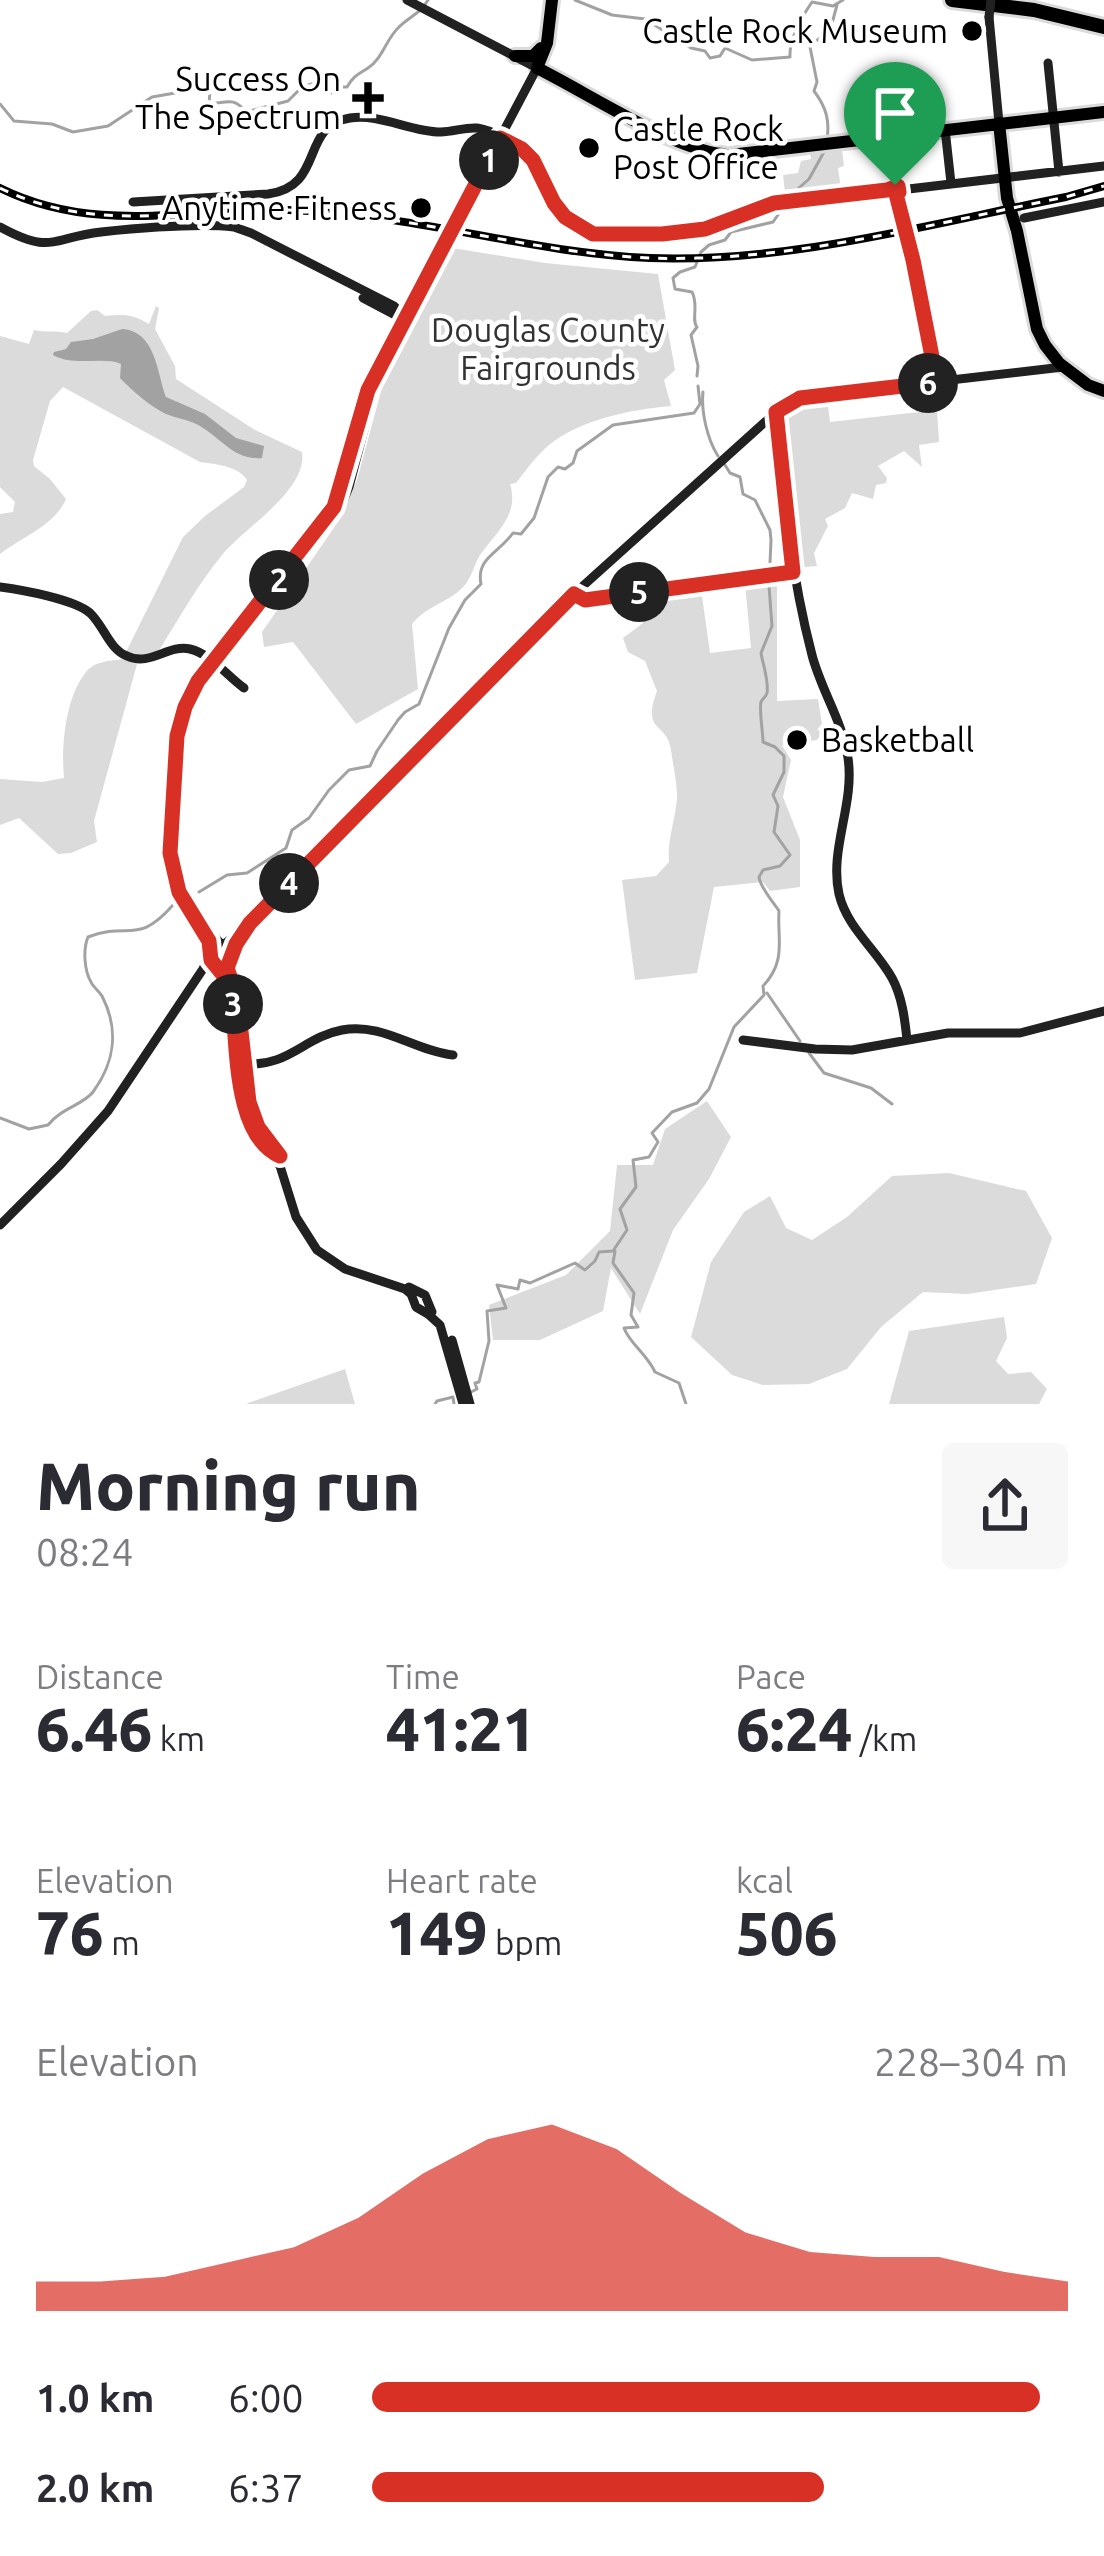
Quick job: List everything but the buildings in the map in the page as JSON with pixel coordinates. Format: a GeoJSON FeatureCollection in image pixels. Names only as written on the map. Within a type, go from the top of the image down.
{"type":"FeatureCollection","features":[{"type":"Feature","properties":{"kind":"highway"},"geometry":{"type":"LineString","coordinates":[[952,0],[1104,25]]}},
{"type":"Feature","properties":{"kind":"highway"},"geometry":{"type":"LineString","coordinates":[[1022,0],[1104,25]]}},
{"type":"Feature","properties":{"kind":"main road"},"geometry":{"type":"LineString","coordinates":[[551,7],[538,68],[671,137],[727,152],[1104,112]]}},
{"type":"Feature","properties":{"kind":"main road"},"geometry":{"type":"LineString","coordinates":[[515,56],[533,56],[547,43]]}},
{"type":"Feature","properties":{"kind":"main road"},"geometry":{"type":"LineString","coordinates":[[999,123],[1006,198],[1021,222],[1037,328],[1045,345],[1104,391]]}},
{"type":"Feature","properties":{"kind":"street"},"geometry":{"type":"LineString","coordinates":[[991,0],[999,123]]}},
{"type":"Feature","properties":{"kind":"street"},"geometry":{"type":"LineString","coordinates":[[240,1031],[222,962],[228,951],[216,949],[209,941],[179,892],[172,866],[169,839],[181,720],[194,687],[331,512],[343,485],[368,390],[538,68],[411,2]]}},
{"type":"Feature","properties":{"kind":"street"},"geometry":{"type":"LineString","coordinates":[[1048,62],[1059,172]]}},
{"type":"Feature","properties":{"kind":"street"},"geometry":{"type":"LineString","coordinates":[[514,112],[512,132],[541,171],[559,210],[593,234],[705,229],[774,203],[1102,166]]}},
{"type":"Feature","properties":{"kind":"street"},"geometry":{"type":"LineString","coordinates":[[133,202],[286,190],[305,173],[323,133],[348,118],[441,132],[480,128],[520,148]]}},
{"type":"Feature","properties":{"kind":"street"},"geometry":{"type":"LineString","coordinates":[[945,129],[951,183]]}},
{"type":"Feature","properties":{"kind":"street"},"geometry":{"type":"LineString","coordinates":[[890,136],[896,190],[937,382]]}},
{"type":"Feature","properties":{"kind":"street"},"geometry":{"type":"LineString","coordinates":[[1021,222],[1104,202]]}},
{"type":"Feature","properties":{"kind":"street"},"geometry":{"type":"LineString","coordinates":[[0,231],[26,246],[51,249],[100,238],[233,233],[406,317]]}},
{"type":"Feature","properties":{"kind":"street"},"geometry":{"type":"LineString","coordinates":[[0,1225],[93,1130],[216,949],[230,943],[574,594],[776,412],[800,398],[1073,370]]}},
{"type":"Feature","properties":{"kind":"street"},"geometry":{"type":"LineString","coordinates":[[776,412],[793,572],[818,675],[848,757],[850,785],[837,870],[839,893],[850,922],[896,986],[907,1040]]}},
{"type":"Feature","properties":{"kind":"street"},"geometry":{"type":"LineString","coordinates":[[762,424],[777,428]]}},
{"type":"Feature","properties":{"kind":"street"},"geometry":{"type":"LineString","coordinates":[[574,594],[585,600],[793,572]]}},
{"type":"Feature","properties":{"kind":"street"},"geometry":{"type":"LineString","coordinates":[[0,587],[85,609],[115,649],[132,658],[151,659],[178,648],[196,651],[244,688]]}},
{"type":"Feature","properties":{"kind":"street"},"geometry":{"type":"LineString","coordinates":[[190,988],[222,962],[250,923]]}},
{"type":"Feature","properties":{"kind":"street"},"geometry":{"type":"LineString","coordinates":[[216,949],[211,960],[227,968],[237,996],[241,1064]]}},
{"type":"Feature","properties":{"kind":"street"},"geometry":{"type":"LineString","coordinates":[[233,1004],[247,1114],[275,1154],[298,1222],[317,1250],[345,1269],[401,1288],[421,1302],[449,1333],[466,1404]]}},
{"type":"Feature","properties":{"kind":"street"},"geometry":{"type":"LineString","coordinates":[[743,1040],[834,1050],[867,1048],[955,1033],[1020,1033],[1104,1011]]}},
{"type":"Feature","properties":{"kind":"street"},"geometry":{"type":"LineString","coordinates":[[241,1064],[276,1061],[331,1032],[355,1028],[453,1054]]}},
{"type":"Feature","properties":{"kind":"green space"},"geometry":{"type":"Polygon","coordinates":[[[841,141],[842,196],[786,202],[783,175],[798,173],[801,161],[811,159],[809,144],[841,141]]]}},
{"type":"Feature","properties":{"kind":"green space","name":"Douglas County Fairgrounds"},"geometry":{"type":"Polygon","coordinates":[[[452,248],[658,274],[675,370],[664,380],[671,406],[623,413],[562,436],[510,484],[510,512],[464,587],[412,624],[418,689],[356,724],[293,642],[264,647],[262,632],[340,519],[357,480],[383,384],[452,248]]]}},
{"type":"Feature","properties":{"kind":"green space"},"geometry":{"type":"Polygon","coordinates":[[[156,306],[155,329],[175,366],[176,379],[255,430],[302,452],[301,466],[285,494],[222,555],[158,652],[138,656],[126,652],[183,537],[247,480],[232,469],[200,462],[63,387],[50,401],[33,460],[66,499],[46,523],[0,554],[0,514],[13,512],[15,502],[0,487],[0,336],[29,344],[34,330],[67,333],[97,310],[105,316],[128,316],[149,324],[156,306]]]}},
{"type":"Feature","properties":{"kind":"green space"},"geometry":{"type":"Polygon","coordinates":[[[827,398],[830,422],[937,410],[939,442],[919,445],[922,467],[904,451],[878,466],[886,483],[876,485],[873,499],[852,493],[845,508],[825,519],[828,526],[814,553],[817,566],[796,568],[779,418],[800,401],[827,398]]]}},
{"type":"Feature","properties":{"kind":"green space"},"geometry":{"type":"Polygon","coordinates":[[[777,579],[777,701],[818,699],[822,724],[817,730],[824,731],[817,740],[782,745],[791,760],[783,797],[800,840],[800,887],[770,891],[763,882],[714,887],[697,973],[635,980],[622,880],[656,876],[669,862],[677,791],[669,741],[653,721],[657,691],[645,661],[628,652],[623,638],[643,623],[641,596],[701,589],[710,653],[751,648],[745,583],[777,579]]]}},
{"type":"Feature","properties":{"kind":"green space"},"geometry":{"type":"Polygon","coordinates":[[[123,659],[137,664],[94,821],[97,842],[58,854],[19,818],[0,825],[0,779],[42,782],[64,778],[66,723],[73,695],[94,666],[123,659]]]}},
{"type":"Feature","properties":{"kind":"green space"},"geometry":{"type":"Polygon","coordinates":[[[707,1101],[731,1137],[673,1230],[640,1314],[611,1268],[603,1311],[540,1340],[493,1340],[489,1305],[566,1275],[610,1231],[617,1165],[653,1165],[665,1129],[707,1101]]]}},
{"type":"Feature","properties":{"kind":"green space"},"geometry":{"type":"Polygon","coordinates":[[[949,1173],[1026,1191],[1052,1238],[1036,1284],[967,1294],[923,1292],[881,1327],[847,1369],[809,1384],[763,1385],[732,1375],[691,1337],[711,1262],[744,1212],[770,1196],[786,1228],[812,1240],[847,1217],[892,1176],[949,1173]]]}},
{"type":"Feature","properties":{"kind":"green space"},"geometry":{"type":"Polygon","coordinates":[[[1004,1317],[1007,1338],[996,1361],[1008,1374],[1031,1372],[1047,1389],[1039,1404],[889,1404],[909,1331],[1004,1317]]]}},
{"type":"Feature","properties":{"kind":"green space"},"geometry":{"type":"Polygon","coordinates":[[[345,1369],[355,1404],[247,1404],[248,1403],[345,1369]]]}},
{"type":"Feature","properties":{"kind":"shaded area"},"geometry":{"type":"Polygon","coordinates":[[[122,329],[142,337],[148,345],[166,397],[205,414],[236,438],[264,446],[262,458],[242,455],[203,428],[153,406],[120,378],[121,364],[53,355],[71,342],[122,329]]]}},
{"type":"Feature","properties":{"kind":"waterway"},"geometry":{"type":"LineString","coordinates":[[0,104],[14,121],[52,124],[73,132],[108,126],[152,97],[204,88],[210,91],[209,104],[233,102],[246,112],[288,101],[302,87],[315,83],[331,93],[347,87],[373,64],[395,32],[428,0]]}},
{"type":"Feature","properties":{"kind":"waterway"},"geometry":{"type":"LineString","coordinates":[[575,0],[612,15],[645,19],[710,58],[720,56],[725,48],[752,60],[790,57],[794,36],[812,2],[833,6],[843,0]]}},
{"type":"Feature","properties":{"kind":"waterway"},"geometry":{"type":"LineString","coordinates":[[827,140],[826,114],[814,91],[817,82],[810,47],[831,27],[837,5]]}},
{"type":"Feature","properties":{"kind":"waterway"},"geometry":{"type":"LineString","coordinates":[[792,194],[809,179],[825,150]]}},
{"type":"Feature","properties":{"kind":"waterway"},"geometry":{"type":"LineString","coordinates":[[697,376],[691,335],[697,327],[694,297],[692,292],[675,289],[673,278],[695,267],[701,252],[731,232],[773,222],[787,202]]}},
{"type":"Feature","properties":{"kind":"waterway"},"geometry":{"type":"LineString","coordinates":[[199,892],[227,875],[247,873],[286,848],[292,830],[309,818],[349,770],[370,766],[398,720],[419,704],[449,628],[481,584],[485,562],[534,518],[548,477],[558,467],[565,469],[573,463],[577,451],[613,425],[694,413],[700,404],[698,386]]}},
{"type":"Feature","properties":{"kind":"waterway"},"geometry":{"type":"LineString","coordinates":[[703,392],[706,425],[718,456]]}},
{"type":"Feature","properties":{"kind":"waterway"},"geometry":{"type":"LineString","coordinates":[[471,1392],[477,1389],[489,1341],[487,1311],[506,1308],[497,1285],[518,1289],[520,1280],[530,1283],[575,1263],[585,1270],[599,1252],[613,1251],[627,1230],[620,1209],[636,1187],[633,1160],[649,1157],[658,1142],[652,1133],[672,1112],[697,1103],[709,1089],[734,1027],[764,995],[763,986],[778,958],[779,911],[759,877],[790,855],[774,832],[778,806],[773,795],[784,772],[784,756],[763,742],[761,715],[767,688],[761,653],[772,626],[770,530],[755,500],[743,494],[740,477],[725,465]]}},
{"type":"Feature","properties":{"kind":"waterway"},"geometry":{"type":"LineString","coordinates":[[0,1118],[29,1129],[48,1125],[93,1092],[110,1057],[112,1033],[107,1008],[87,972],[88,937],[141,929],[173,905]]}},
{"type":"Feature","properties":{"kind":"waterway"},"geometry":{"type":"LineString","coordinates":[[767,993],[800,1041]]}},
{"type":"Feature","properties":{"kind":"waterway"},"geometry":{"type":"LineString","coordinates":[[809,1053],[824,1073],[871,1088],[892,1104]]}},
{"type":"Feature","properties":{"kind":"waterway"},"geometry":{"type":"LineString","coordinates":[[615,1251],[613,1263],[634,1293],[631,1315],[638,1327],[624,1328],[655,1372],[679,1383],[686,1404]]}},
{"type":"Feature","properties":{"kind":"waterway"},"geometry":{"type":"LineString","coordinates":[[435,1404],[453,1397],[454,1404]]}},
{"type":"Feature","properties":{"kind":"railway"},"geometry":{"type":"LineString","coordinates":[[0,188],[71,211],[107,215],[251,210],[334,213],[604,255],[702,258],[859,240],[1104,186]]}},
{"type":"Feature","properties":{"kind":"place","name":"Castle Rock Museum"},"geometry":{"type":"Point","coordinates":[972,31]}},
{"type":"Feature","properties":{"kind":"place","name":"Success On The Spectrum"},"geometry":{"type":"Point","coordinates":[368,98]}},
{"type":"Feature","properties":{"kind":"place","name":"Castle Rock Post Office"},"geometry":{"type":"Point","coordinates":[589,148]}},
{"type":"Feature","properties":{"kind":"place","name":"Anytime Fitness"},"geometry":{"type":"Point","coordinates":[421,208]}},
{"type":"Feature","properties":{"kind":"place","name":"Basketball"},"geometry":{"type":"Point","coordinates":[797,740]}},
{"type":"Feature","properties":{"kind":"route"},"geometry":{"type":"LineString","coordinates":[[500,138],[533,160],[565,217],[593,234],[705,229],[774,203],[892,190],[895,185],[900,188],[896,194],[900,215],[937,382],[800,398],[776,412],[793,572],[585,600],[574,594],[250,923],[227,968],[237,996],[249,1102],[258,1127],[280,1156],[270,1152],[244,1106],[231,991],[211,960],[209,941],[184,902],[172,866],[169,831],[181,720],[202,674],[328,518],[343,485],[368,390],[500,138]]}}]}
